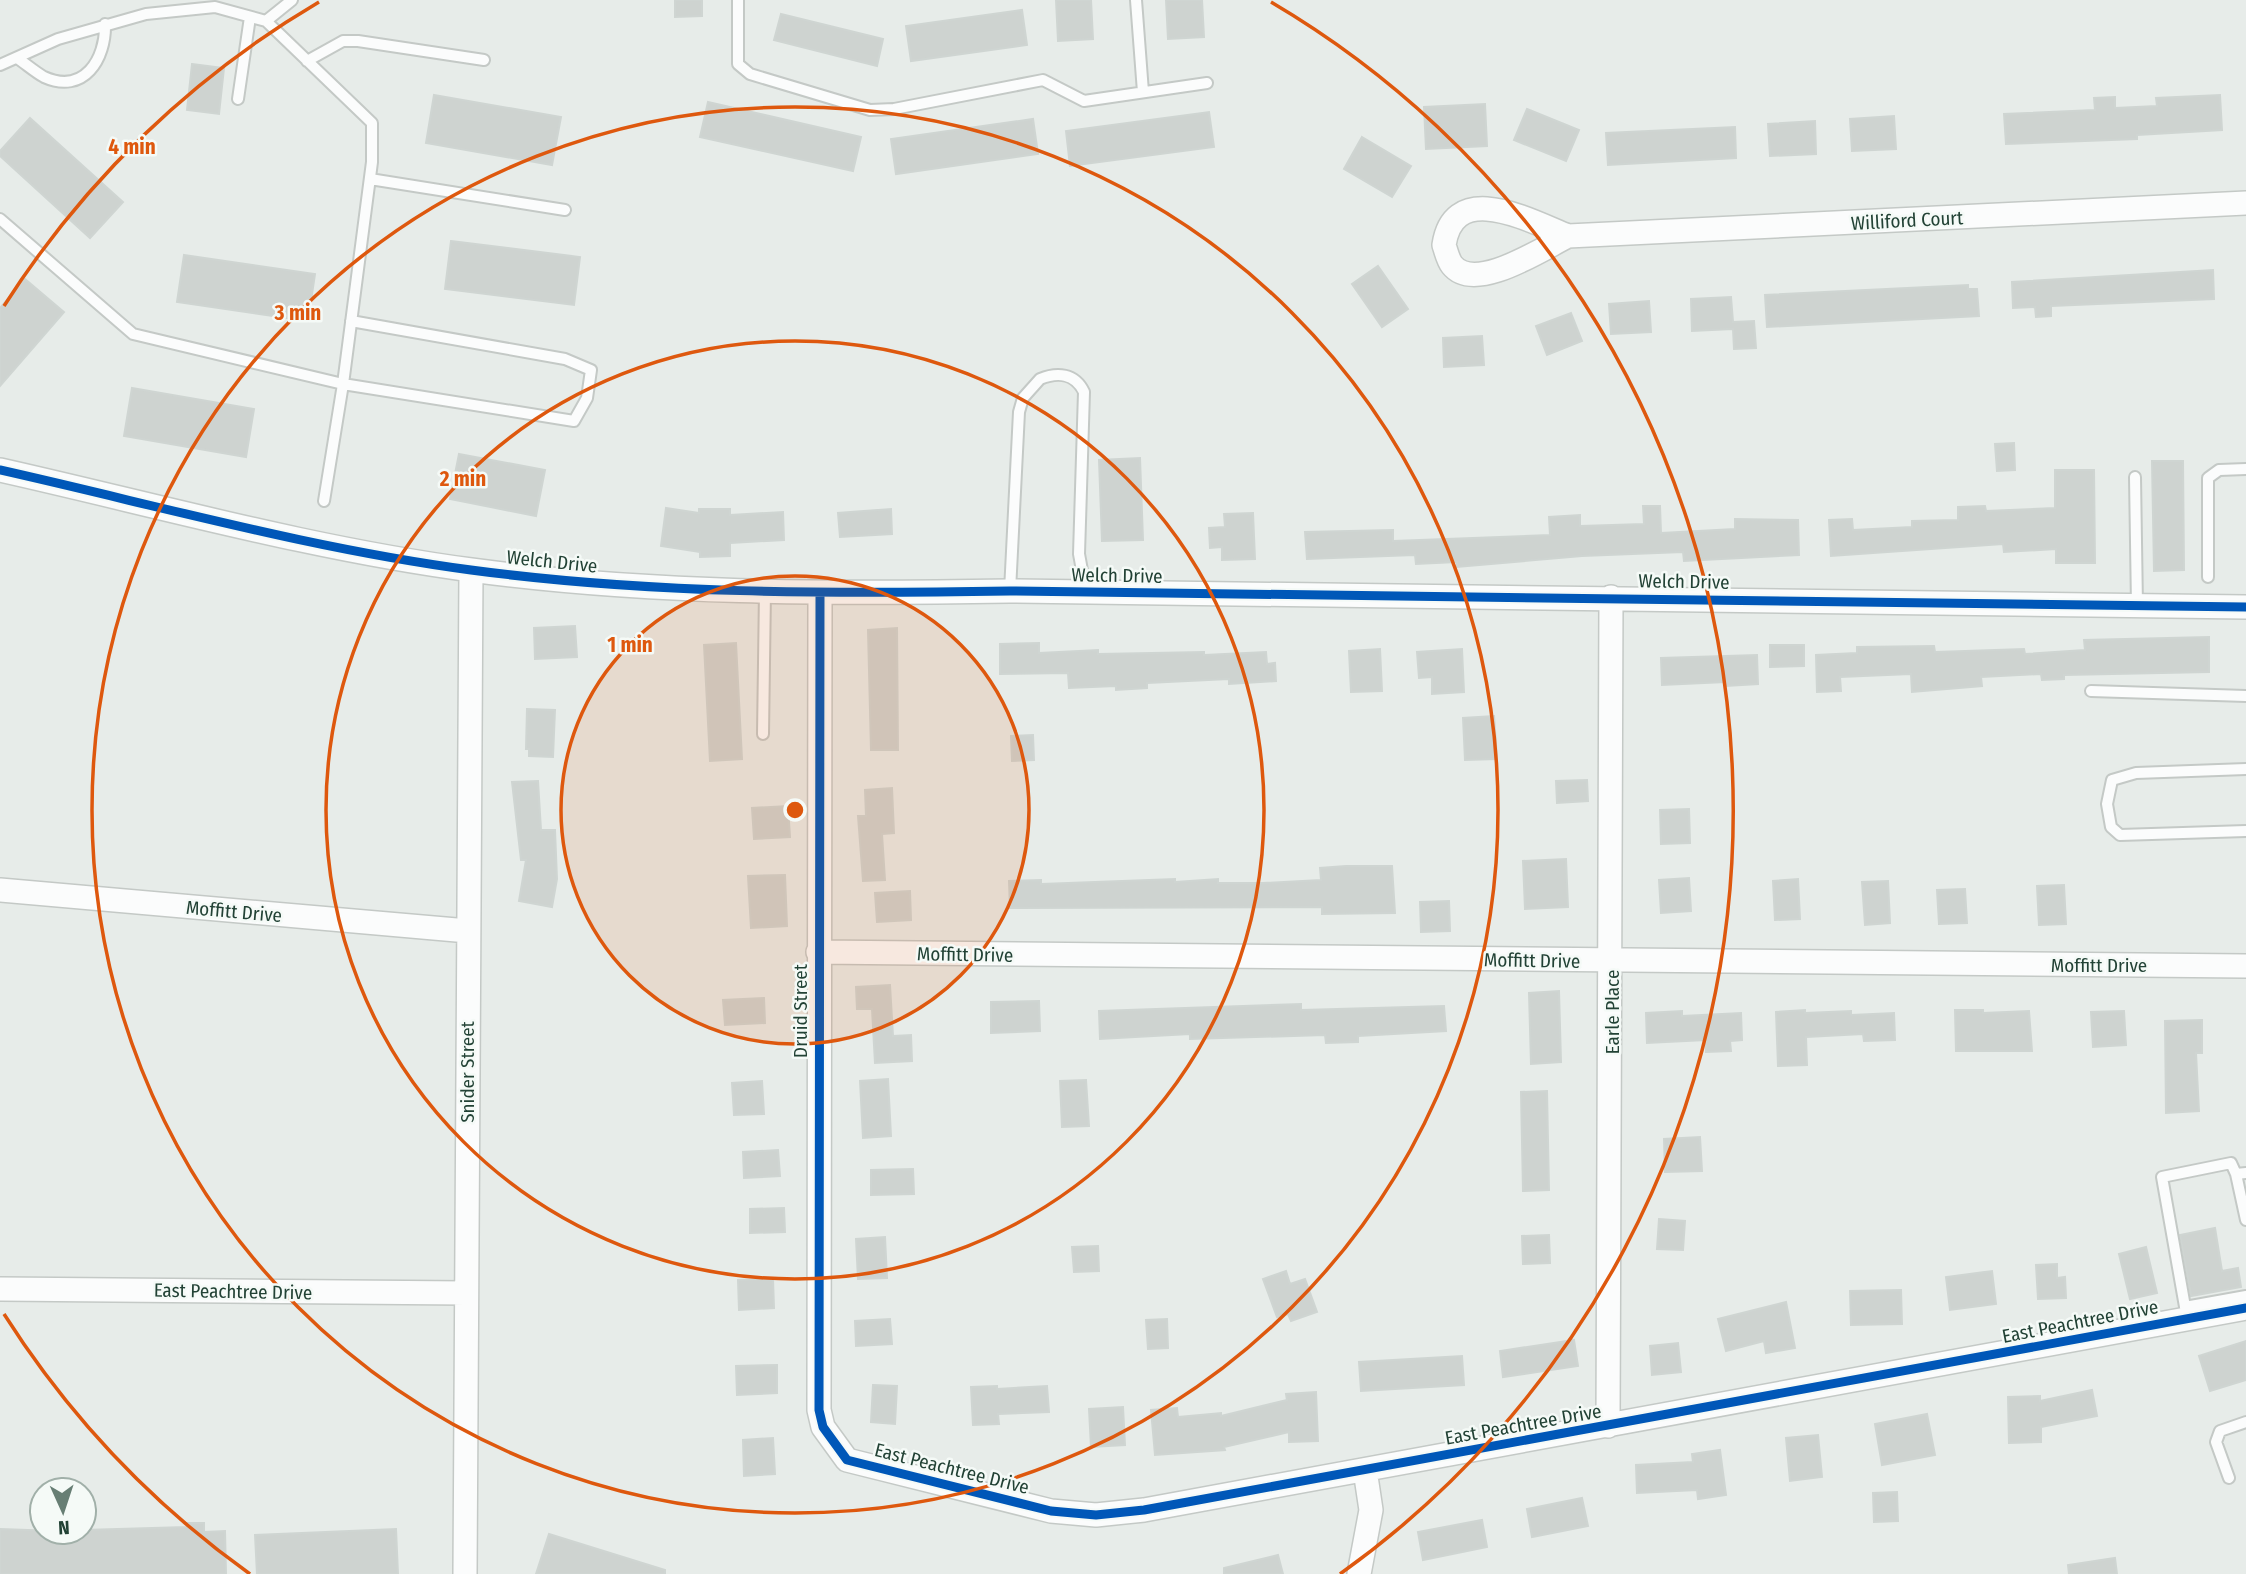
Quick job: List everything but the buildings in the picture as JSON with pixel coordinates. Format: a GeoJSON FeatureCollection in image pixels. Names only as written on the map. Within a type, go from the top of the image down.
{"type":"FeatureCollection","features":[{"type":"Feature","properties":{"kind":"street","name":"Williford Court"},"geometry":{"type":"LineString","coordinates":[[1568,236],[1522,261],[1476,275],[1463,274],[1452,265],[1444,244],[1452,222],[1469,210],[1480,209],[1506,210],[1568,236],[2246,203]]}},
{"type":"Feature","properties":{"kind":"street","name":"Welch Drive"},"geometry":{"type":"LineString","coordinates":[[0,470],[330,547],[471,570],[598,584],[820,594],[1010,591],[2246,607]]}},
{"type":"Feature","properties":{"kind":"street","name":"Snider Street"},"geometry":{"type":"LineString","coordinates":[[465,1574],[471,570]]}},
{"type":"Feature","properties":{"kind":"street","name":"Druid Street"},"geometry":{"type":"LineString","coordinates":[[820,594],[819,1410],[823,1427]]}},
{"type":"Feature","properties":{"kind":"street","name":"Earle Place"},"geometry":{"type":"LineString","coordinates":[[1608,1426],[1612,961],[1611,597]]}},
{"type":"Feature","properties":{"kind":"street","name":"Moffitt Drive"},"geometry":{"type":"LineString","coordinates":[[0,890],[467,932]]}},
{"type":"Feature","properties":{"kind":"street","name":"Moffitt Drive"},"geometry":{"type":"LineString","coordinates":[[818,952],[2246,966]]}},
{"type":"Feature","properties":{"kind":"street","name":"East Peachtree Drive"},"geometry":{"type":"LineString","coordinates":[[0,1289],[466,1293]]}},
{"type":"Feature","properties":{"kind":"street","name":"East Peachtree Drive"},"geometry":{"type":"LineString","coordinates":[[823,1427],[847,1461],[1051,1511],[1096,1516],[1144,1510],[1608,1426],[2186,1313],[2246,1308]]}},
{"type":"Feature","properties":{"kind":"street"},"geometry":{"type":"LineString","coordinates":[[1359,1574],[1371,1510],[1365,1470]]}},
{"type":"Feature","properties":{"kind":"lane"},"geometry":{"type":"LineString","coordinates":[[266,21],[292,0]]}},
{"type":"Feature","properties":{"kind":"lane"},"geometry":{"type":"LineString","coordinates":[[738,0],[738,64],[750,75],[870,110],[894,109],[1042,80],[1084,101],[1207,83]]}},
{"type":"Feature","properties":{"kind":"lane"},"geometry":{"type":"LineString","coordinates":[[1136,0],[1143,92]]}},
{"type":"Feature","properties":{"kind":"lane"},"geometry":{"type":"LineString","coordinates":[[0,65],[58,39],[105,24],[146,14],[215,7],[266,21],[372,123],[370,179],[343,384],[324,501]]}},
{"type":"Feature","properties":{"kind":"lane"},"geometry":{"type":"LineString","coordinates":[[238,99],[250,17]]}},
{"type":"Feature","properties":{"kind":"lane"},"geometry":{"type":"LineString","coordinates":[[17,58],[43,76],[59,82],[79,79],[98,63],[106,37],[105,24]]}},
{"type":"Feature","properties":{"kind":"lane"},"geometry":{"type":"LineString","coordinates":[[307,61],[343,41],[484,60]]}},
{"type":"Feature","properties":{"kind":"lane"},"geometry":{"type":"LineString","coordinates":[[370,179],[565,209]]}},
{"type":"Feature","properties":{"kind":"lane"},"geometry":{"type":"LineString","coordinates":[[0,219],[133,334],[343,384],[574,421],[587,398],[591,370],[565,359],[351,321]]}},
{"type":"Feature","properties":{"kind":"lane"},"geometry":{"type":"LineString","coordinates":[[1010,591],[1020,407],[1040,379],[1062,374],[1080,383],[1084,392],[1079,554],[1086,592]]}},
{"type":"Feature","properties":{"kind":"lane"},"geometry":{"type":"LineString","coordinates":[[2208,577],[2208,478],[2219,470],[2246,469]]}},
{"type":"Feature","properties":{"kind":"lane"},"geometry":{"type":"LineString","coordinates":[[2135,477],[2137,606]]}},
{"type":"Feature","properties":{"kind":"lane"},"geometry":{"type":"LineString","coordinates":[[763,734],[765,591]]}},
{"type":"Feature","properties":{"kind":"lane"},"geometry":{"type":"LineString","coordinates":[[2091,691],[2246,696]]}},
{"type":"Feature","properties":{"kind":"lane"},"geometry":{"type":"LineString","coordinates":[[2246,769],[2136,773],[2112,780],[2108,804],[2110,827],[2120,835],[2246,831]]}},
{"type":"Feature","properties":{"kind":"lane"},"geometry":{"type":"LineString","coordinates":[[2246,1220],[2241,1173],[2231,1163],[2162,1177],[2186,1313],[2246,1296]]}},
{"type":"Feature","properties":{"kind":"lane"},"geometry":{"type":"LineString","coordinates":[[2229,1478],[2216,1442],[2220,1432],[2246,1422]]}},
{"type":"Feature","properties":{"kind":"cycle path"},"geometry":{"type":"LineString","coordinates":[[0,470],[352,550],[471,570],[605,584],[808,592],[1010,591],[2246,607]]}},
{"type":"Feature","properties":{"kind":"cycle path"},"geometry":{"type":"LineString","coordinates":[[820,594],[819,1410],[823,1427],[847,1460],[1051,1511],[1096,1515],[1144,1510],[2246,1308]]}}]}
